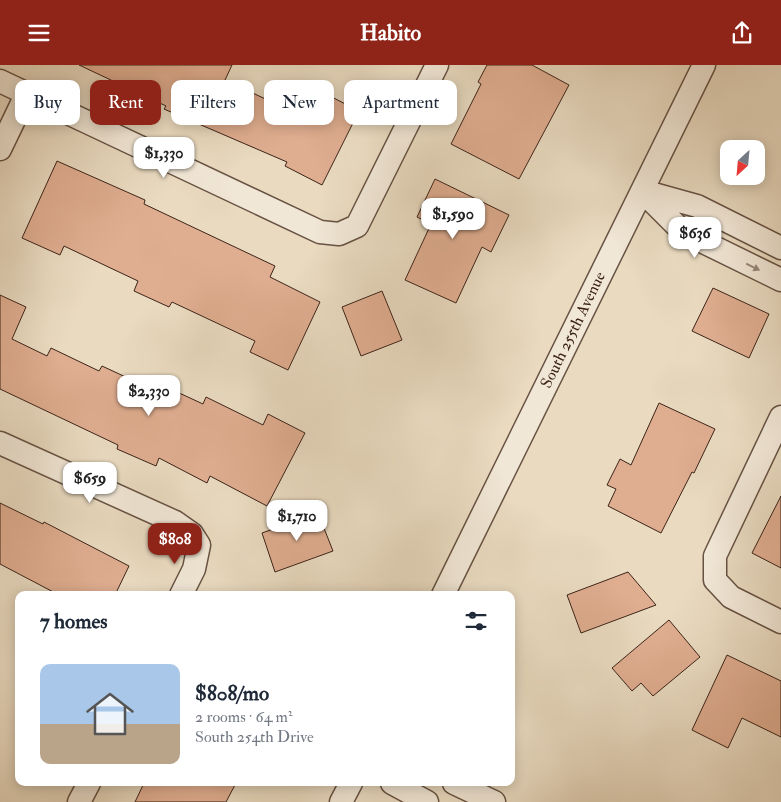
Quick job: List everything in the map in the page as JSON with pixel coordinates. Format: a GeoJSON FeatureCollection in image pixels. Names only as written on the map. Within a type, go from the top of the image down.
{"type":"FeatureCollection","features":[{"type":"Feature","properties":{"kind":"street"},"geometry":{"type":"LineString","coordinates":[[80,118],[320,232],[339,234],[357,226],[437,65]]}},
{"type":"Feature","properties":{"kind":"street","name":"South 255th Avenue"},"geometry":{"type":"LineString","coordinates":[[445,591],[704,65]]}},
{"type":"Feature","properties":{"kind":"street"},"geometry":{"type":"LineString","coordinates":[[0,81],[15,88]]}},
{"type":"Feature","properties":{"kind":"street"},"geometry":{"type":"LineString","coordinates":[[0,149],[15,118]]}},
{"type":"Feature","properties":{"kind":"street"},"geometry":{"type":"LineString","coordinates":[[642,191],[697,206],[781,248]]}},
{"type":"Feature","properties":{"kind":"street"},"geometry":{"type":"LineString","coordinates":[[642,191],[683,231],[781,280]]}},
{"type":"Feature","properties":{"kind":"street"},"geometry":{"type":"LineString","coordinates":[[781,417],[715,556],[715,580],[731,597],[781,622]]}},
{"type":"Feature","properties":{"kind":"street"},"geometry":{"type":"LineString","coordinates":[[0,443],[175,522],[192,535],[199,545],[194,569],[183,591]]}},
{"type":"Feature","properties":{"kind":"street"},"geometry":{"type":"LineString","coordinates":[[79,802],[87,786]]}},
{"type":"Feature","properties":{"kind":"street"},"geometry":{"type":"LineString","coordinates":[[341,802],[349,786]]}},
{"type":"Feature","properties":{"kind":"street"},"geometry":{"type":"LineString","coordinates":[[398,786],[427,802]]}},
{"type":"Feature","properties":{"kind":"street"},"geometry":{"type":"LineString","coordinates":[[460,786],[494,802]]}},
{"type":"Feature","properties":{"kind":"building"},"geometry":{"type":"Polygon","coordinates":[[[79,65],[232,65],[225,80],[171,80],[171,112],[164,109],[166,106],[161,104],[161,80],[111,80],[79,65]]]}},
{"type":"Feature","properties":{"kind":"building"},"geometry":{"type":"Polygon","coordinates":[[[487,65],[532,65],[569,85],[519,179],[451,144],[481,84],[478,82],[487,65]]]}},
{"type":"Feature","properties":{"kind":"building"},"geometry":{"type":"Polygon","coordinates":[[[254,94],[264,98],[264,125],[334,125],[334,98],[344,103],[344,125],[352,125],[322,185],[285,166],[287,162],[201,125],[254,125],[254,94]]]}},
{"type":"Feature","properties":{"kind":"building"},"geometry":{"type":"Polygon","coordinates":[[[57,161],[145,200],[144,204],[275,266],[270,277],[320,302],[288,370],[250,352],[255,341],[172,302],[169,307],[134,291],[138,281],[64,246],[60,255],[22,238],[57,161]]]}},
{"type":"Feature","properties":{"kind":"building"},"geometry":{"type":"Polygon","coordinates":[[[435,179],[509,215],[491,252],[482,247],[456,303],[405,280],[431,224],[417,217],[435,179]]]}},
{"type":"Feature","properties":{"kind":"building"},"geometry":{"type":"Polygon","coordinates":[[[713,288],[769,314],[749,358],[692,331],[713,288]]]}},
{"type":"Feature","properties":{"kind":"building"},"geometry":{"type":"Polygon","coordinates":[[[382,291],[402,340],[361,356],[342,307],[382,291]]]}},
{"type":"Feature","properties":{"kind":"building"},"geometry":{"type":"Polygon","coordinates":[[[0,295],[26,307],[12,339],[47,356],[51,348],[99,371],[102,366],[145,386],[149,379],[203,404],[206,397],[263,425],[268,414],[305,433],[267,506],[210,476],[207,483],[159,458],[156,466],[117,449],[118,445],[0,389],[0,295]]]}},
{"type":"Feature","properties":{"kind":"building"},"geometry":{"type":"Polygon","coordinates":[[[659,403],[715,429],[694,473],[692,472],[661,533],[608,506],[616,489],[607,485],[620,459],[631,465],[659,403]]]}},
{"type":"Feature","properties":{"kind":"building"},"geometry":{"type":"Polygon","coordinates":[[[781,496],[781,568],[752,553],[781,496]]]}},
{"type":"Feature","properties":{"kind":"building"},"geometry":{"type":"Polygon","coordinates":[[[0,503],[43,524],[44,522],[129,566],[117,591],[51,591],[0,564],[0,503]]]}},
{"type":"Feature","properties":{"kind":"building"},"geometry":{"type":"Polygon","coordinates":[[[318,513],[333,551],[275,572],[262,533],[318,513]]]}},
{"type":"Feature","properties":{"kind":"building"},"geometry":{"type":"Polygon","coordinates":[[[628,572],[656,605],[581,633],[567,595],[628,572]]]}},
{"type":"Feature","properties":{"kind":"building"},"geometry":{"type":"Polygon","coordinates":[[[669,620],[700,657],[653,696],[641,683],[632,691],[612,668],[669,620]]]}},
{"type":"Feature","properties":{"kind":"building"},"geometry":{"type":"Polygon","coordinates":[[[727,655],[781,681],[781,737],[742,718],[728,748],[692,730],[727,655]]]}},
{"type":"Feature","properties":{"kind":"building"},"geometry":{"type":"Polygon","coordinates":[[[143,786],[234,786],[226,802],[135,802],[143,786]]]}}]}
